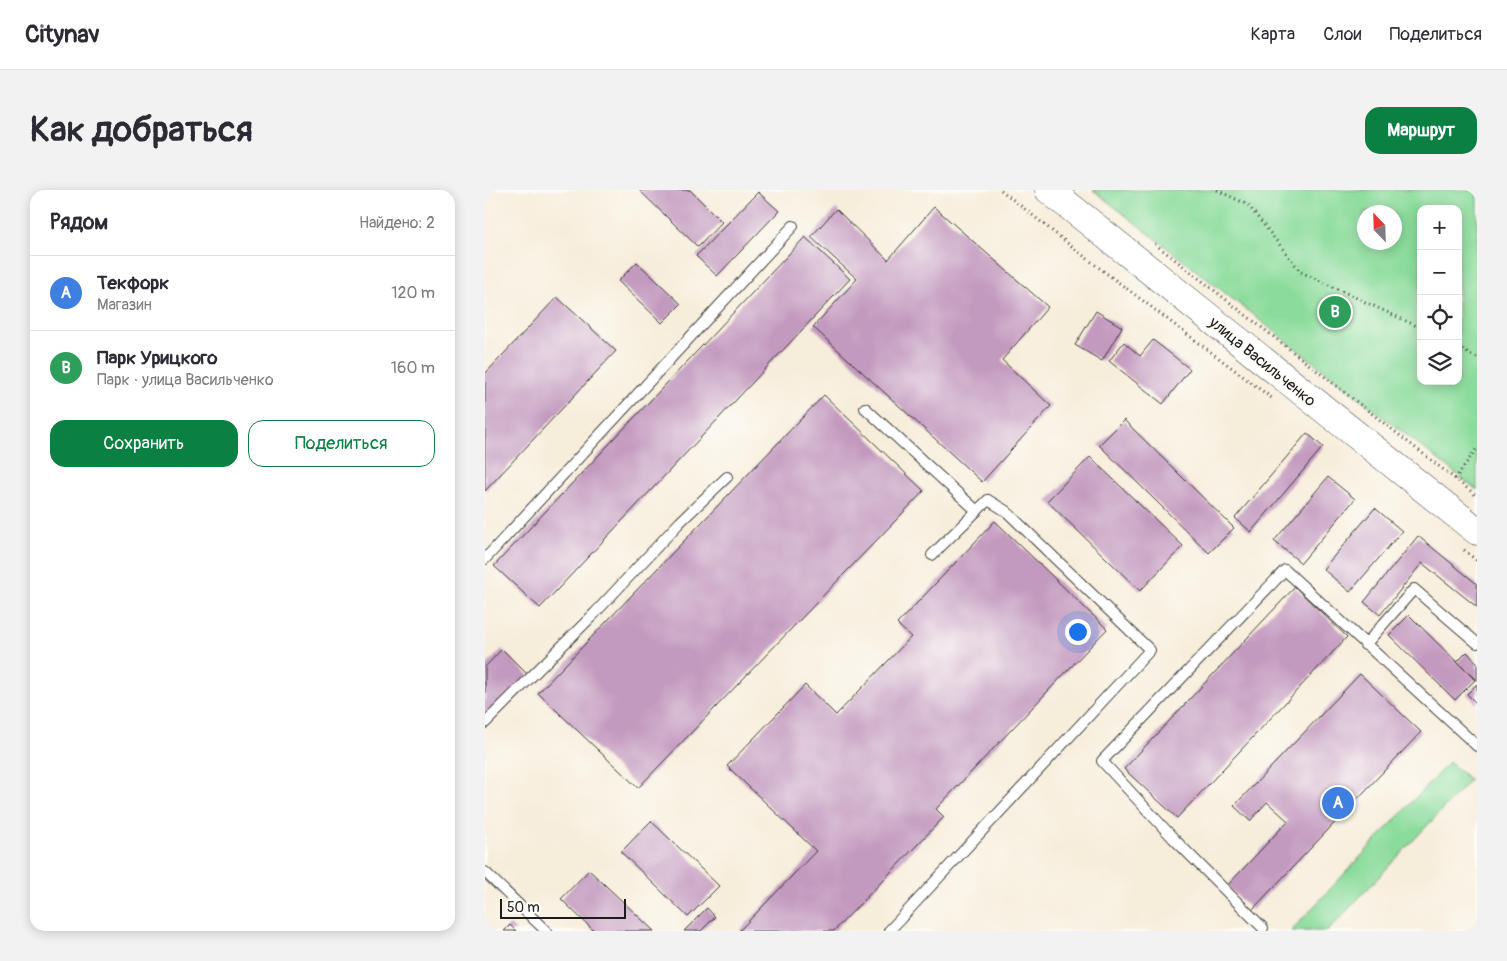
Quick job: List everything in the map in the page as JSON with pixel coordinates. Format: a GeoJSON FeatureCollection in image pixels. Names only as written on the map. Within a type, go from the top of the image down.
{"type":"FeatureCollection","features":[{"type":"Feature","properties":{"kind":"main road","name":"улица Васильченко"},"geometry":{"type":"LineString","coordinates":[[1049,190],[1469,540]]}},
{"type":"Feature","properties":{"kind":"lane"},"geometry":{"type":"LineString","coordinates":[[485,559],[793,226]]}},
{"type":"Feature","properties":{"kind":"lane"},"geometry":{"type":"LineString","coordinates":[[865,408],[977,511]]}},
{"type":"Feature","properties":{"kind":"lane"},"geometry":{"type":"LineString","coordinates":[[485,723],[595,613],[680,522],[727,477]]}},
{"type":"Feature","properties":{"kind":"lane"},"geometry":{"type":"LineString","coordinates":[[889,931],[1150,650],[1006,511],[989,500],[932,555]]}},
{"type":"Feature","properties":{"kind":"lane"},"geometry":{"type":"LineString","coordinates":[[1263,928],[1174,839],[1102,761],[1285,570],[1477,746]]}},
{"type":"Feature","properties":{"kind":"lane"},"geometry":{"type":"LineString","coordinates":[[1365,645],[1414,589],[1477,643]]}},
{"type":"Feature","properties":{"kind":"lane"},"geometry":{"type":"LineString","coordinates":[[485,872],[546,931]]}},
{"type":"Feature","properties":{"kind":"path"},"geometry":{"type":"LineString","coordinates":[[1001,190],[1081,254],[1273,399]]}},
{"type":"Feature","properties":{"kind":"path"},"geometry":{"type":"LineString","coordinates":[[1217,190],[1248,205],[1301,272],[1417,326]]}},
{"type":"Feature","properties":{"kind":"path"},"geometry":{"type":"LineString","coordinates":[[1149,239],[1477,496]]}},
{"type":"Feature","properties":{"kind":"path"},"geometry":{"type":"LineString","coordinates":[[1462,350],[1477,358]]}},
{"type":"Feature","properties":{"kind":"path"},"geometry":{"type":"LineString","coordinates":[[1455,479],[1477,448]]}},
{"type":"Feature","properties":{"kind":"path"},"geometry":{"type":"LineString","coordinates":[[1469,540],[1477,561]]}},
{"type":"Feature","properties":{"kind":"green space"},"geometry":{"type":"Polygon","coordinates":[[[1093,190],[1477,190],[1477,490],[1093,190]]]}},
{"type":"Feature","properties":{"kind":"green space"},"geometry":{"type":"Polygon","coordinates":[[[1449,762],[1470,780],[1328,931],[1291,931],[1449,762]]]}},
{"type":"Feature","properties":{"kind":"building"},"geometry":{"type":"Polygon","coordinates":[[[639,190],[690,190],[722,222],[698,247],[639,190]]]}},
{"type":"Feature","properties":{"kind":"building"},"geometry":{"type":"Polygon","coordinates":[[[758,192],[779,211],[717,276],[696,256],[758,192]]]}},
{"type":"Feature","properties":{"kind":"building"},"geometry":{"type":"Polygon","coordinates":[[[934,207],[1048,307],[1002,360],[1051,406],[982,482],[813,327],[857,279],[811,237],[836,209],[888,260],[934,207]]]}},
{"type":"Feature","properties":{"kind":"building"},"geometry":{"type":"Polygon","coordinates":[[[805,237],[850,279],[540,608],[494,566],[805,237]]]}},
{"type":"Feature","properties":{"kind":"building"},"geometry":{"type":"Polygon","coordinates":[[[637,262],[681,304],[662,323],[618,281],[637,262]]]}},
{"type":"Feature","properties":{"kind":"building"},"geometry":{"type":"Polygon","coordinates":[[[557,297],[616,351],[485,491],[485,374],[557,297]]]}},
{"type":"Feature","properties":{"kind":"building"},"geometry":{"type":"Polygon","coordinates":[[[1096,311],[1122,327],[1102,361],[1075,345],[1096,311]]]}},
{"type":"Feature","properties":{"kind":"building"},"geometry":{"type":"Polygon","coordinates":[[[1153,340],[1190,369],[1163,404],[1109,361],[1124,342],[1140,356],[1153,340]]]}},
{"type":"Feature","properties":{"kind":"building"},"geometry":{"type":"Polygon","coordinates":[[[824,395],[924,491],[638,788],[538,693],[824,395]]]}},
{"type":"Feature","properties":{"kind":"building"},"geometry":{"type":"Polygon","coordinates":[[[1124,420],[1234,528],[1209,553],[1099,445],[1124,420]]]}},
{"type":"Feature","properties":{"kind":"building"},"geometry":{"type":"Polygon","coordinates":[[[1307,433],[1323,447],[1251,532],[1235,518],[1307,433]]]}},
{"type":"Feature","properties":{"kind":"building"},"geometry":{"type":"Polygon","coordinates":[[[1090,457],[1183,546],[1140,591],[1047,501],[1090,457]]]}},
{"type":"Feature","properties":{"kind":"building"},"geometry":{"type":"Polygon","coordinates":[[[1328,477],[1355,499],[1301,563],[1274,541],[1328,477]]]}},
{"type":"Feature","properties":{"kind":"building"},"geometry":{"type":"Polygon","coordinates":[[[1375,508],[1402,531],[1350,592],[1323,569],[1375,508]]]}},
{"type":"Feature","properties":{"kind":"building"},"geometry":{"type":"Polygon","coordinates":[[[995,521],[1107,629],[936,809],[944,817],[834,931],[739,931],[816,851],[727,766],[805,685],[836,715],[911,637],[897,624],[995,521]]]}},
{"type":"Feature","properties":{"kind":"building"},"geometry":{"type":"Polygon","coordinates":[[[1418,536],[1477,584],[1477,607],[1422,563],[1380,615],[1364,602],[1418,536]]]}},
{"type":"Feature","properties":{"kind":"building"},"geometry":{"type":"Polygon","coordinates":[[[1295,587],[1347,637],[1177,818],[1124,769],[1295,587]]]}},
{"type":"Feature","properties":{"kind":"building"},"geometry":{"type":"Polygon","coordinates":[[[1409,615],[1475,680],[1455,700],[1389,635],[1409,615]]]}},
{"type":"Feature","properties":{"kind":"building"},"geometry":{"type":"Polygon","coordinates":[[[502,649],[529,676],[485,721],[485,667],[502,649]]]}},
{"type":"Feature","properties":{"kind":"building"},"geometry":{"type":"Polygon","coordinates":[[[1467,652],[1477,663],[1477,681],[1457,662],[1467,652]]]}},
{"type":"Feature","properties":{"kind":"building"},"geometry":{"type":"Polygon","coordinates":[[[1360,674],[1421,732],[1252,910],[1227,886],[1288,821],[1267,802],[1250,821],[1234,806],[1360,674]]]}},
{"type":"Feature","properties":{"kind":"building"},"geometry":{"type":"Polygon","coordinates":[[[1477,684],[1477,704],[1467,694],[1477,684]]]}},
{"type":"Feature","properties":{"kind":"building"},"geometry":{"type":"Polygon","coordinates":[[[651,821],[719,886],[688,917],[621,852],[651,821]]]}},
{"type":"Feature","properties":{"kind":"building"},"geometry":{"type":"Polygon","coordinates":[[[589,870],[654,931],[594,931],[561,899],[589,870]]]}},
{"type":"Feature","properties":{"kind":"building"},"geometry":{"type":"Polygon","coordinates":[[[707,908],[715,917],[701,931],[684,931],[707,908]]]}},
{"type":"Feature","properties":{"kind":"building"},"geometry":{"type":"Polygon","coordinates":[[[510,925],[516,931],[504,931],[510,925]]]}},
{"type":"Feature","properties":{"kind":"place","name":"Парк Урицкого"},"geometry":{"type":"Point","coordinates":[1335,312]}},
{"type":"Feature","properties":{"kind":"place","name":"Текфорк"},"geometry":{"type":"Point","coordinates":[1338,803]}}]}
